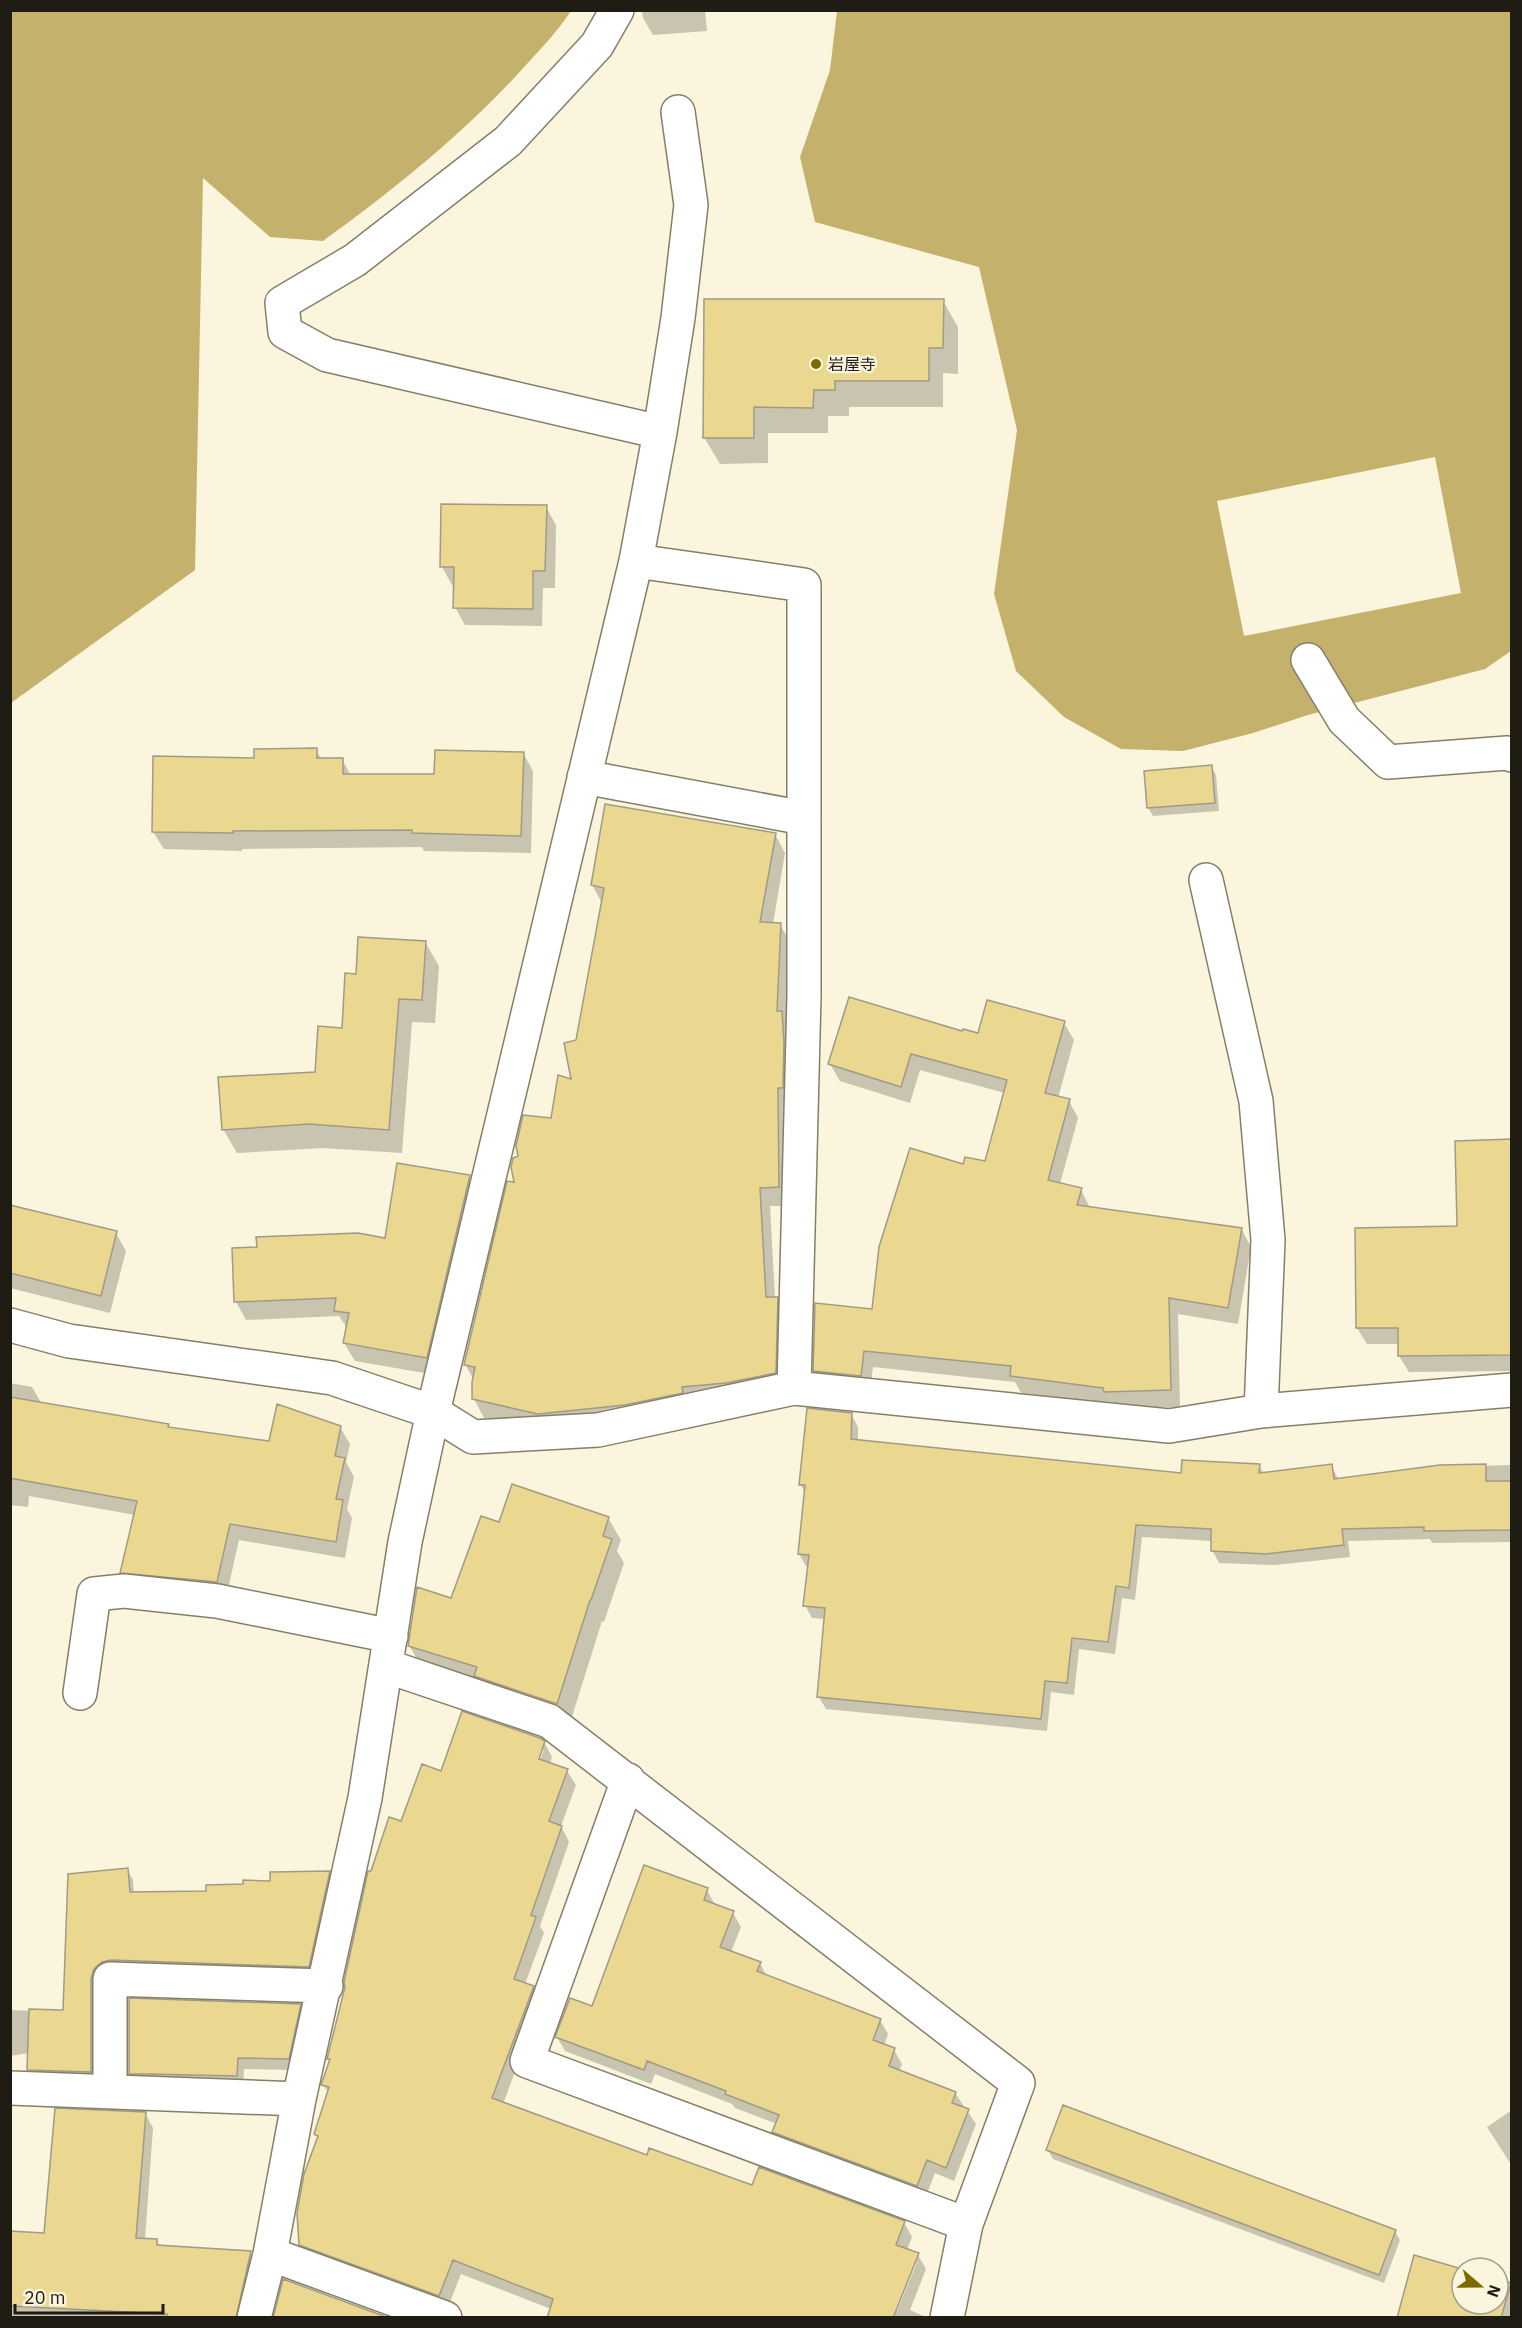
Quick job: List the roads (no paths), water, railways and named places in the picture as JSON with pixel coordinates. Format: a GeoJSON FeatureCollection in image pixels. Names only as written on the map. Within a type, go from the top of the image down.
{"type":"FeatureCollection","features":[{"type":"Feature","properties":{"kind":"street"},"geometry":{"type":"LineString","coordinates":[[617,10],[597,45],[508,141],[355,260],[282,303],[285,332],[327,355],[660,432]]}},
{"type":"Feature","properties":{"kind":"street"},"geometry":{"type":"LineString","coordinates":[[254,2318],[270,2254],[299,2099],[326,1986],[365,1798],[405,1542],[433,1412],[636,561],[678,318],[691,205],[678,112]]}},
{"type":"Feature","properties":{"kind":"street"},"geometry":{"type":"LineString","coordinates":[[636,561],[804,585],[804,996],[794,1388]]}},
{"type":"Feature","properties":{"kind":"street"},"geometry":{"type":"LineString","coordinates":[[1308,660],[1344,720],[1388,762],[1507,753],[1512,755]]}},
{"type":"Feature","properties":{"kind":"street"},"geometry":{"type":"LineString","coordinates":[[584,777],[804,818]]}},
{"type":"Feature","properties":{"kind":"street"},"geometry":{"type":"LineString","coordinates":[[1206,880],[1256,1101],[1268,1240],[1261,1411]]}},
{"type":"Feature","properties":{"kind":"street"},"geometry":{"type":"LineString","coordinates":[[10,1325],[69,1341],[332,1378],[433,1412],[474,1437],[598,1430],[794,1388],[1169,1426],[1261,1411],[1512,1390]]}},
{"type":"Feature","properties":{"kind":"street"},"geometry":{"type":"LineString","coordinates":[[80,1693],[94,1594],[124,1591],[218,1601],[388,1651],[549,1721],[1018,2083],[966,2224],[947,2318]]}},
{"type":"Feature","properties":{"kind":"street"},"geometry":{"type":"LineString","coordinates":[[628,1780],[527,2061],[966,2224]]}},
{"type":"Feature","properties":{"kind":"street"},"geometry":{"type":"LineString","coordinates":[[110,2090],[110,1979],[326,1986]]}},
{"type":"Feature","properties":{"kind":"street"},"geometry":{"type":"LineString","coordinates":[[10,2088],[110,2090],[299,2099]]}},
{"type":"Feature","properties":{"kind":"street"},"geometry":{"type":"LineString","coordinates":[[270,2254],[446,2318]]}},
{"type":"Feature","properties":{"kind":"place","name":"岩屋寺"},"geometry":{"type":"Point","coordinates":[816,364]}}]}
